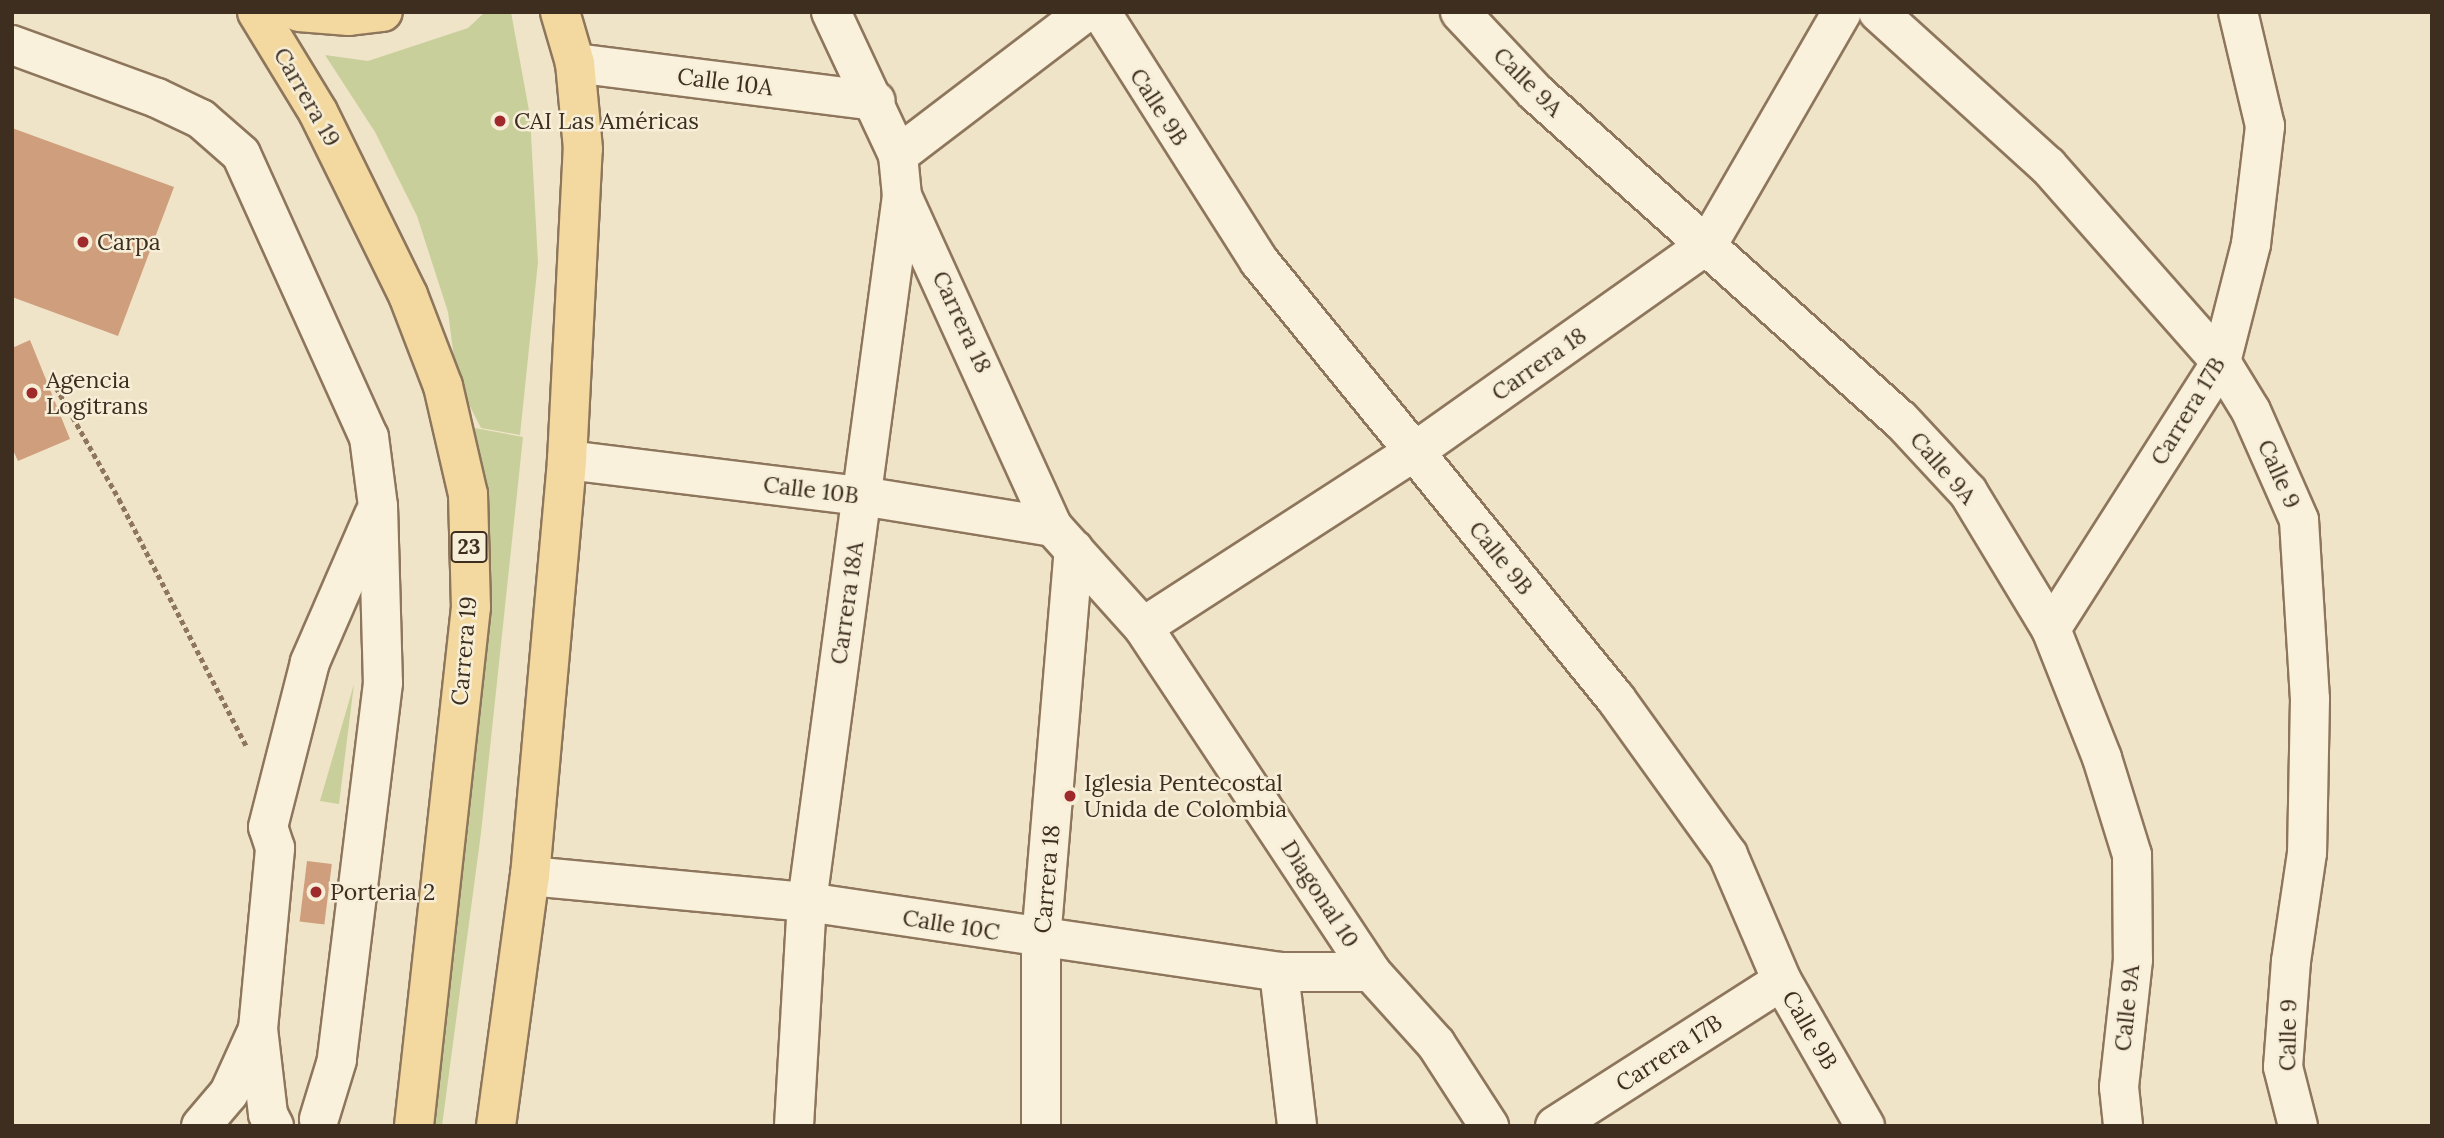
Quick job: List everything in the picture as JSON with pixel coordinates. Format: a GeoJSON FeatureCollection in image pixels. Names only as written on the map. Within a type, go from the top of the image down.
{"type":"FeatureCollection","features":[{"type":"Feature","properties":{"kind":"main road","name":"Carrera 19"},"geometry":{"type":"LineString","coordinates":[[257,12],[318,113],[387,247],[443,386],[468,495],[471,607],[414,1126]]}},
{"type":"Feature","properties":{"kind":"main road"},"geometry":{"type":"LineString","coordinates":[[299,12],[383,12]]}},
{"type":"Feature","properties":{"kind":"main road"},"geometry":{"type":"LineString","coordinates":[[496,1126],[530,876],[567,460],[583,149],[575,63],[560,12]]}},
{"type":"Feature","properties":{"kind":"street","name":"Carrera 18A"},"geometry":{"type":"LineString","coordinates":[[794,1126],[807,902],[902,196],[898,155],[876,101],[831,12]]}},
{"type":"Feature","properties":{"kind":"street"},"geometry":{"type":"LineString","coordinates":[[898,155],[1086,12]]}},
{"type":"Feature","properties":{"kind":"street","name":"Calle 9B"},"geometry":{"type":"LineString","coordinates":[[1101,12],[1259,261],[1616,699],[1728,855],[1782,981],[1866,1126]]}},
{"type":"Feature","properties":{"kind":"street","name":"Calle 9A"},"geometry":{"type":"LineString","coordinates":[[1460,12],[1535,92],[1708,244],[1901,420],[1968,492],[2051,629],[2102,758],[2132,855],[2133,960],[2119,1087],[2123,1126]]}},
{"type":"Feature","properties":{"kind":"street","name":"Carrera 18"},"geometry":{"type":"LineString","coordinates":[[1143,627],[1414,452],[1708,244],[1842,12]]}},
{"type":"Feature","properties":{"kind":"street","name":"Calle 9"},"geometry":{"type":"LineString","coordinates":[[1878,12],[2048,166],[2221,362],[2250,411],[2300,520],[2311,699],[2307,853],[2291,961],[2283,1067],[2298,1126]]}},
{"type":"Feature","properties":{"kind":"street","name":"Carrera 17B"},"geometry":{"type":"LineString","coordinates":[[2051,629],[2221,362],[2251,244],[2265,126],[2238,12]]}},
{"type":"Feature","properties":{"kind":"street"},"geometry":{"type":"LineString","coordinates":[[12,45],[158,98],[201,119],[241,154],[369,437],[378,506],[383,683],[337,1060],[319,1123]]}},
{"type":"Feature","properties":{"kind":"street","name":"Calle 10A"},"geometry":{"type":"LineString","coordinates":[[575,63],[876,101]]}},
{"type":"Feature","properties":{"kind":"street","name":"Carrera 18"},"geometry":{"type":"LineString","coordinates":[[902,196],[1064,538],[1041,940],[1041,1126]]}},
{"type":"Feature","properties":{"kind":"street","name":"Calle 10B"},"geometry":{"type":"LineString","coordinates":[[567,460],[862,496],[1064,538]]}},
{"type":"Feature","properties":{"kind":"street"},"geometry":{"type":"LineString","coordinates":[[274,1126],[268,1114],[257,1024],[275,848],[267,830],[310,662],[378,506]]}},
{"type":"Feature","properties":{"kind":"street","name":"Diagonal 10"},"geometry":{"type":"LineString","coordinates":[[1064,538],[1143,627],[1371,972],[1436,1044],[1489,1126]]}},
{"type":"Feature","properties":{"kind":"street"},"geometry":{"type":"LineString","coordinates":[[319,1123],[313,1058],[380,559]]}},
{"type":"Feature","properties":{"kind":"street","name":"Calle 10C"},"geometry":{"type":"LineString","coordinates":[[530,876],[807,902],[1041,940],[1279,972],[1371,972]]}},
{"type":"Feature","properties":{"kind":"street"},"geometry":{"type":"LineString","coordinates":[[1279,972],[1297,1126]]}},
{"type":"Feature","properties":{"kind":"street","name":"Carrera 17B"},"geometry":{"type":"LineString","coordinates":[[1555,1126],[1782,981]]}},
{"type":"Feature","properties":{"kind":"street"},"geometry":{"type":"LineString","coordinates":[[201,1126],[229,1093],[257,1024]]}},
{"type":"Feature","properties":{"kind":"path"},"geometry":{"type":"LineString","coordinates":[[56,387],[247,744],[247,756]]}},
{"type":"Feature","properties":{"kind":"green space"},"geometry":{"type":"Polygon","coordinates":[[[485,12],[511,12],[530,116],[538,262],[520,435],[481,428],[457,381],[448,312],[417,216],[375,132],[325,55],[368,61],[468,28],[485,12]]]}},
{"type":"Feature","properties":{"kind":"green space"},"geometry":{"type":"Polygon","coordinates":[[[469,427],[523,437],[481,833],[442,1126],[434,1126],[491,607],[488,492],[469,427]]]}},
{"type":"Feature","properties":{"kind":"green space"},"geometry":{"type":"Polygon","coordinates":[[[354,684],[339,804],[320,801],[354,684]]]}},
{"type":"Feature","properties":{"kind":"building","name":"Carpa"},"geometry":{"type":"Polygon","coordinates":[[[12,128],[174,187],[118,336],[12,297],[12,128]]]}},
{"type":"Feature","properties":{"kind":"building","name":"Agencia Logitrans"},"geometry":{"type":"Polygon","coordinates":[[[30,340],[70,439],[18,461],[12,448],[12,348],[30,340]]]}},
{"type":"Feature","properties":{"kind":"building","name":"Porteria 2"},"geometry":{"type":"Polygon","coordinates":[[[307,861],[332,864],[324,925],[300,922],[307,861]]]}},
{"type":"Feature","properties":{"kind":"place","name":"CAI Las Américas"},"geometry":{"type":"Point","coordinates":[500,121]}},
{"type":"Feature","properties":{"kind":"place","name":"Carpa"},"geometry":{"type":"Point","coordinates":[83,242]}},
{"type":"Feature","properties":{"kind":"place","name":"Agencia Logitrans"},"geometry":{"type":"Point","coordinates":[32,393]}},
{"type":"Feature","properties":{"kind":"place","name":"Iglesia Pentecostal Unida de Colombia"},"geometry":{"type":"Point","coordinates":[1070,796]}},
{"type":"Feature","properties":{"kind":"place","name":"Porteria 2"},"geometry":{"type":"Point","coordinates":[316,892]}}]}
